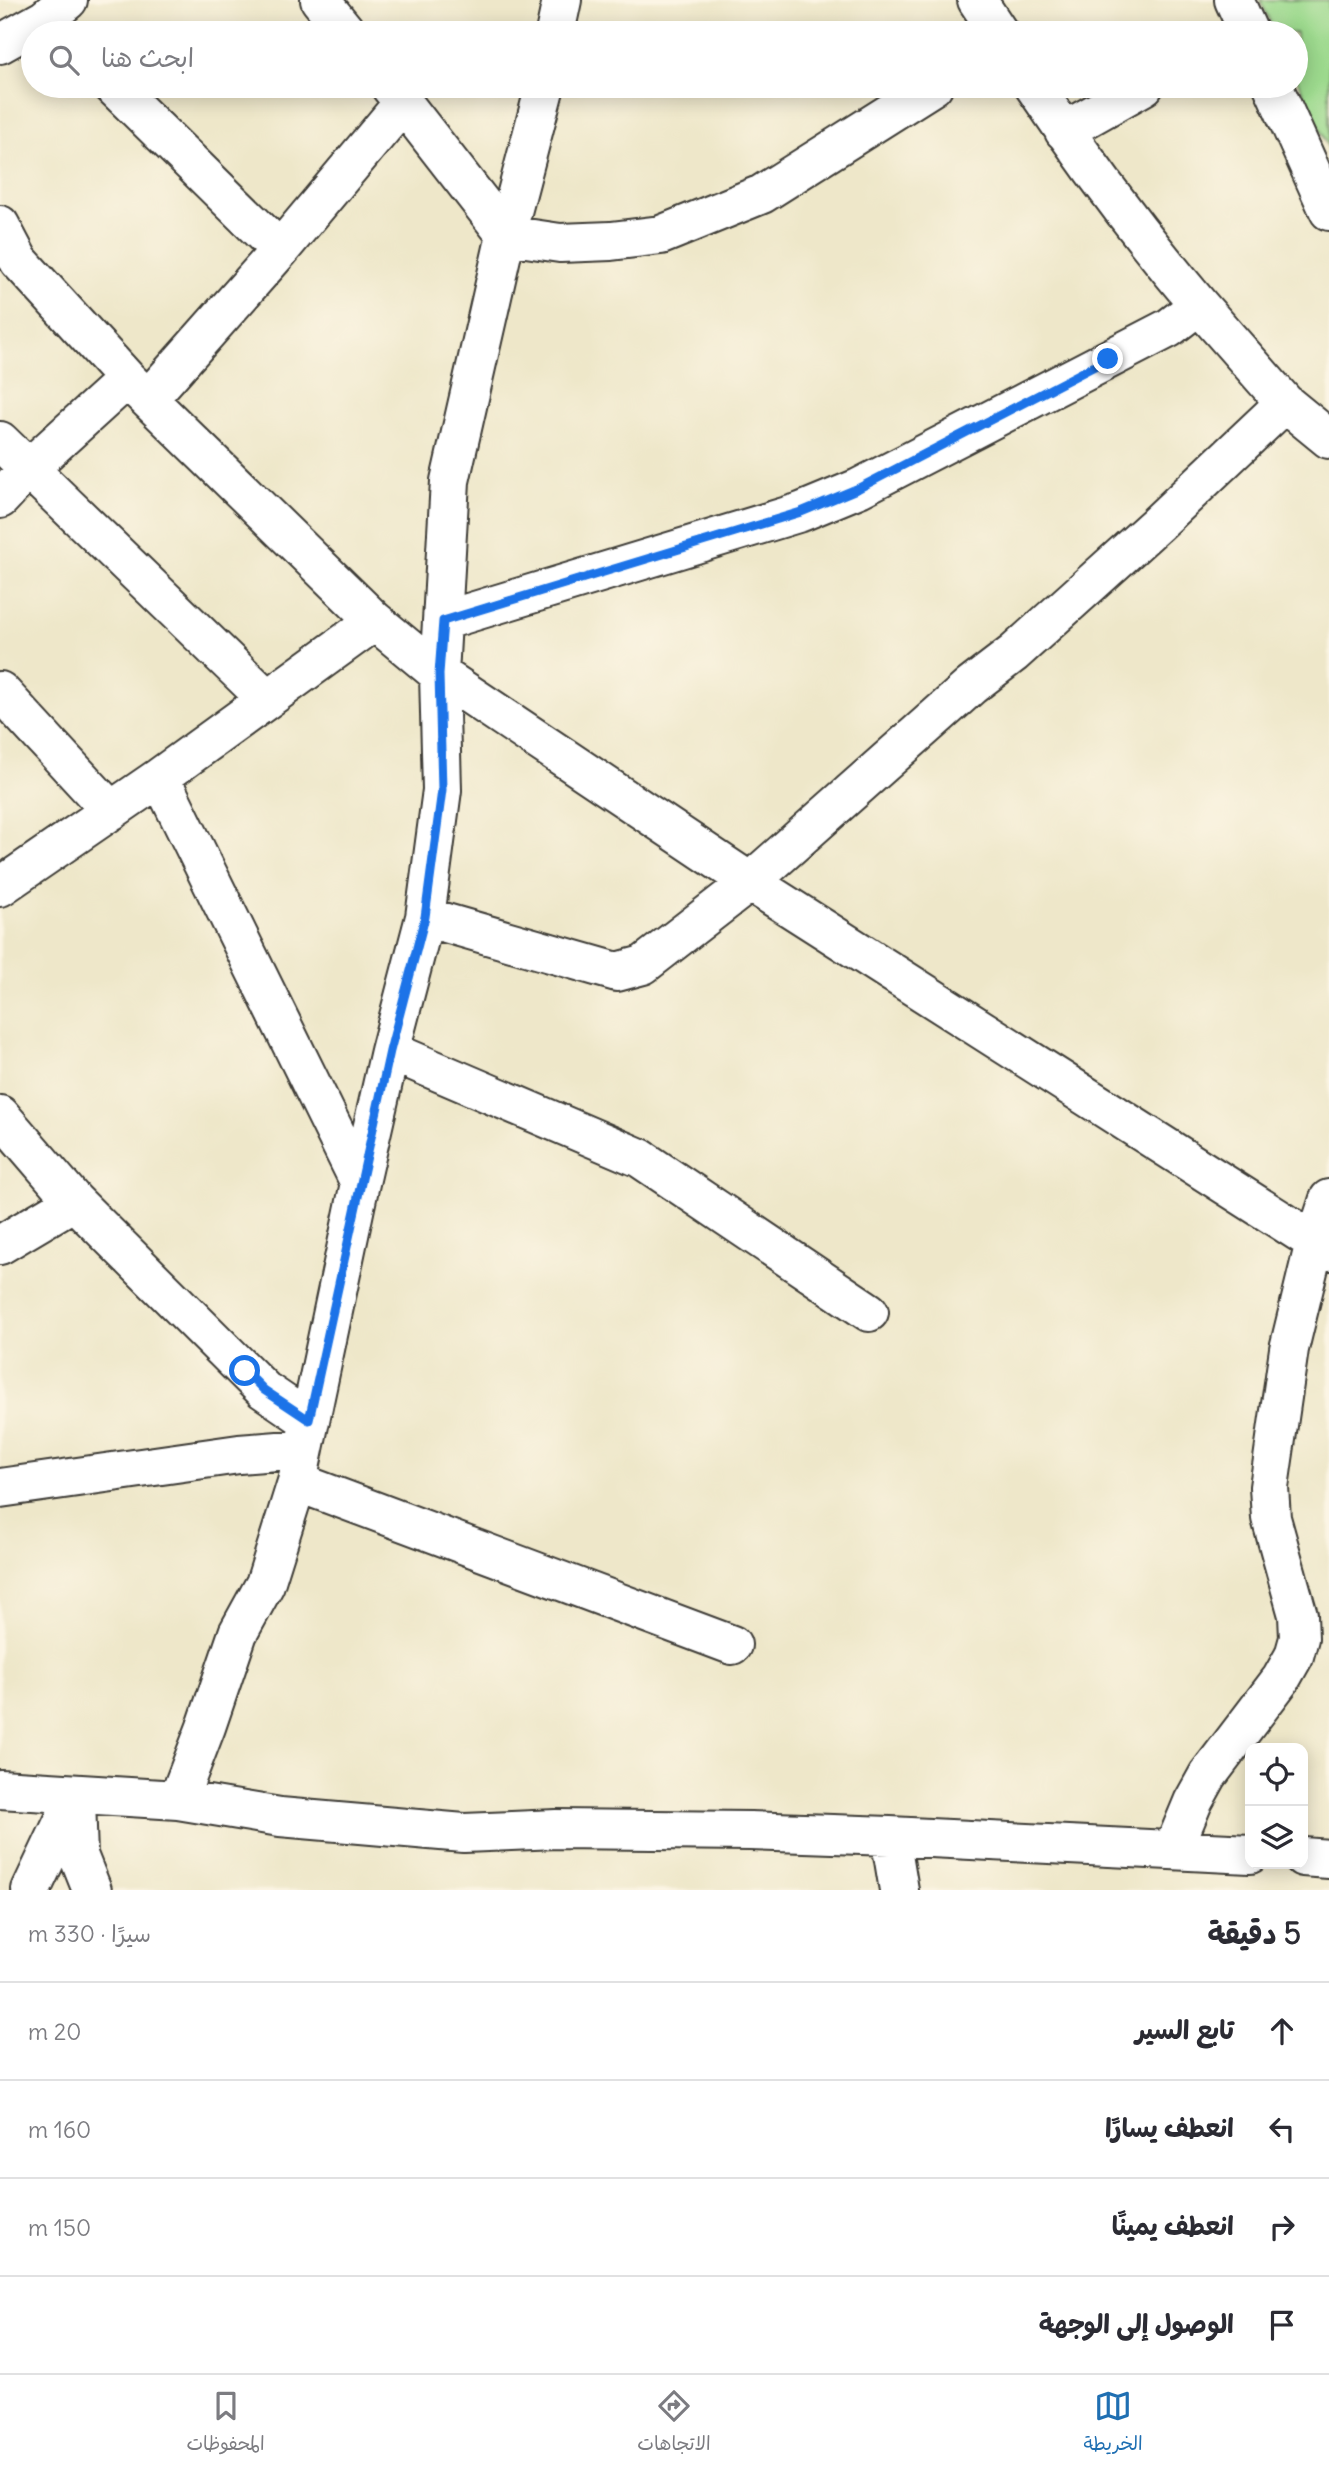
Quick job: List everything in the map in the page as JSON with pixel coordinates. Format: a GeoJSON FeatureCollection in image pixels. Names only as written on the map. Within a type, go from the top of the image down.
{"type":"FeatureCollection","features":[{"type":"Feature","properties":{"kind":"street"},"geometry":{"type":"LineString","coordinates":[[320,0],[337,21]]}},
{"type":"Feature","properties":{"kind":"street"},"geometry":{"type":"LineString","coordinates":[[558,21],[562,0]]}},
{"type":"Feature","properties":{"kind":"street"},"geometry":{"type":"LineString","coordinates":[[0,44],[21,34]]}},
{"type":"Feature","properties":{"kind":"street"},"geometry":{"type":"LineString","coordinates":[[125,98],[280,250]]}},
{"type":"Feature","properties":{"kind":"street"},"geometry":{"type":"LineString","coordinates":[[0,499],[29,468],[138,389],[280,250],[394,98]]}},
{"type":"Feature","properties":{"kind":"street"},"geometry":{"type":"LineString","coordinates":[[400,98],[506,235],[560,243],[611,241],[662,234],[762,194],[914,98]]}},
{"type":"Feature","properties":{"kind":"street"},"geometry":{"type":"LineString","coordinates":[[178,1800],[237,1633],[265,1584],[303,1451],[390,1051],[425,917],[442,790],[439,674],[450,481],[506,235],[542,98]]}},
{"type":"Feature","properties":{"kind":"street"},"geometry":{"type":"LineString","coordinates":[[1042,98],[1143,238],[1199,305],[1285,403],[1329,439]]}},
{"type":"Feature","properties":{"kind":"street"},"geometry":{"type":"LineString","coordinates":[[1064,131],[1123,98]]}},
{"type":"Feature","properties":{"kind":"street"},"geometry":{"type":"LineString","coordinates":[[1278,98],[1329,211]]}},
{"type":"Feature","properties":{"kind":"street"},"geometry":{"type":"LineString","coordinates":[[0,225],[19,261],[138,389],[375,621],[439,674],[750,882],[1322,1247]]}},
{"type":"Feature","properties":{"kind":"street"},"geometry":{"type":"LineString","coordinates":[[443,621],[788,516],[859,488],[1168,328],[1199,305]]}},
{"type":"Feature","properties":{"kind":"street"},"geometry":{"type":"LineString","coordinates":[[425,917],[617,972],[643,965],[750,882],[971,687],[1014,653],[1157,524],[1285,403]]}},
{"type":"Feature","properties":{"kind":"street"},"geometry":{"type":"LineString","coordinates":[[0,441],[267,699]]}},
{"type":"Feature","properties":{"kind":"street"},"geometry":{"type":"LineString","coordinates":[[0,887],[160,777],[375,621]]}},
{"type":"Feature","properties":{"kind":"street"},"geometry":{"type":"LineString","coordinates":[[0,691],[111,811]]}},
{"type":"Feature","properties":{"kind":"street"},"geometry":{"type":"LineString","coordinates":[[160,777],[360,1183]]}},
{"type":"Feature","properties":{"kind":"street"},"geometry":{"type":"LineString","coordinates":[[390,1051],[640,1158],[869,1312]]}},
{"type":"Feature","properties":{"kind":"street"},"geometry":{"type":"LineString","coordinates":[[0,1115],[74,1201],[264,1390],[303,1451]]}},
{"type":"Feature","properties":{"kind":"street"},"geometry":{"type":"LineString","coordinates":[[1173,1850],[1193,1802],[1208,1775],[1281,1679],[1294,1656],[1300,1638],[1298,1615],[1271,1518],[1269,1487],[1289,1349],[1322,1247],[1329,1199]]}},
{"type":"Feature","properties":{"kind":"street"},"geometry":{"type":"LineString","coordinates":[[0,1245],[74,1201]]}},
{"type":"Feature","properties":{"kind":"street"},"geometry":{"type":"LineString","coordinates":[[0,1488],[239,1454],[303,1451],[732,1645]]}},
{"type":"Feature","properties":{"kind":"street"},"geometry":{"type":"LineString","coordinates":[[0,1789],[178,1800],[281,1817],[464,1833],[556,1829],[890,1836],[1245,1854]]}},
{"type":"Feature","properties":{"kind":"street"},"geometry":{"type":"LineString","coordinates":[[31,1890],[76,1795]]}},
{"type":"Feature","properties":{"kind":"street"},"geometry":{"type":"LineString","coordinates":[[76,1795],[78,1855],[92,1890]]}},
{"type":"Feature","properties":{"kind":"street"},"geometry":{"type":"LineString","coordinates":[[890,1836],[899,1890]]}},
{"type":"Feature","properties":{"kind":"street"},"geometry":{"type":"LineString","coordinates":[[1308,1857],[1329,1859]]}},
{"type":"Feature","properties":{"kind":"green space"},"geometry":{"type":"Polygon","coordinates":[[[1260,0],[1329,0],[1329,149],[1306,98],[1308,98],[1308,21],[1270,21],[1260,0]]]}},
{"type":"Feature","properties":{"kind":"route"},"geometry":{"type":"LineString","coordinates":[[245,1371],[264,1390],[309,1420],[390,1051],[425,917],[442,790],[439,674],[443,621],[801,512],[859,488],[1108,359]]}}]}
